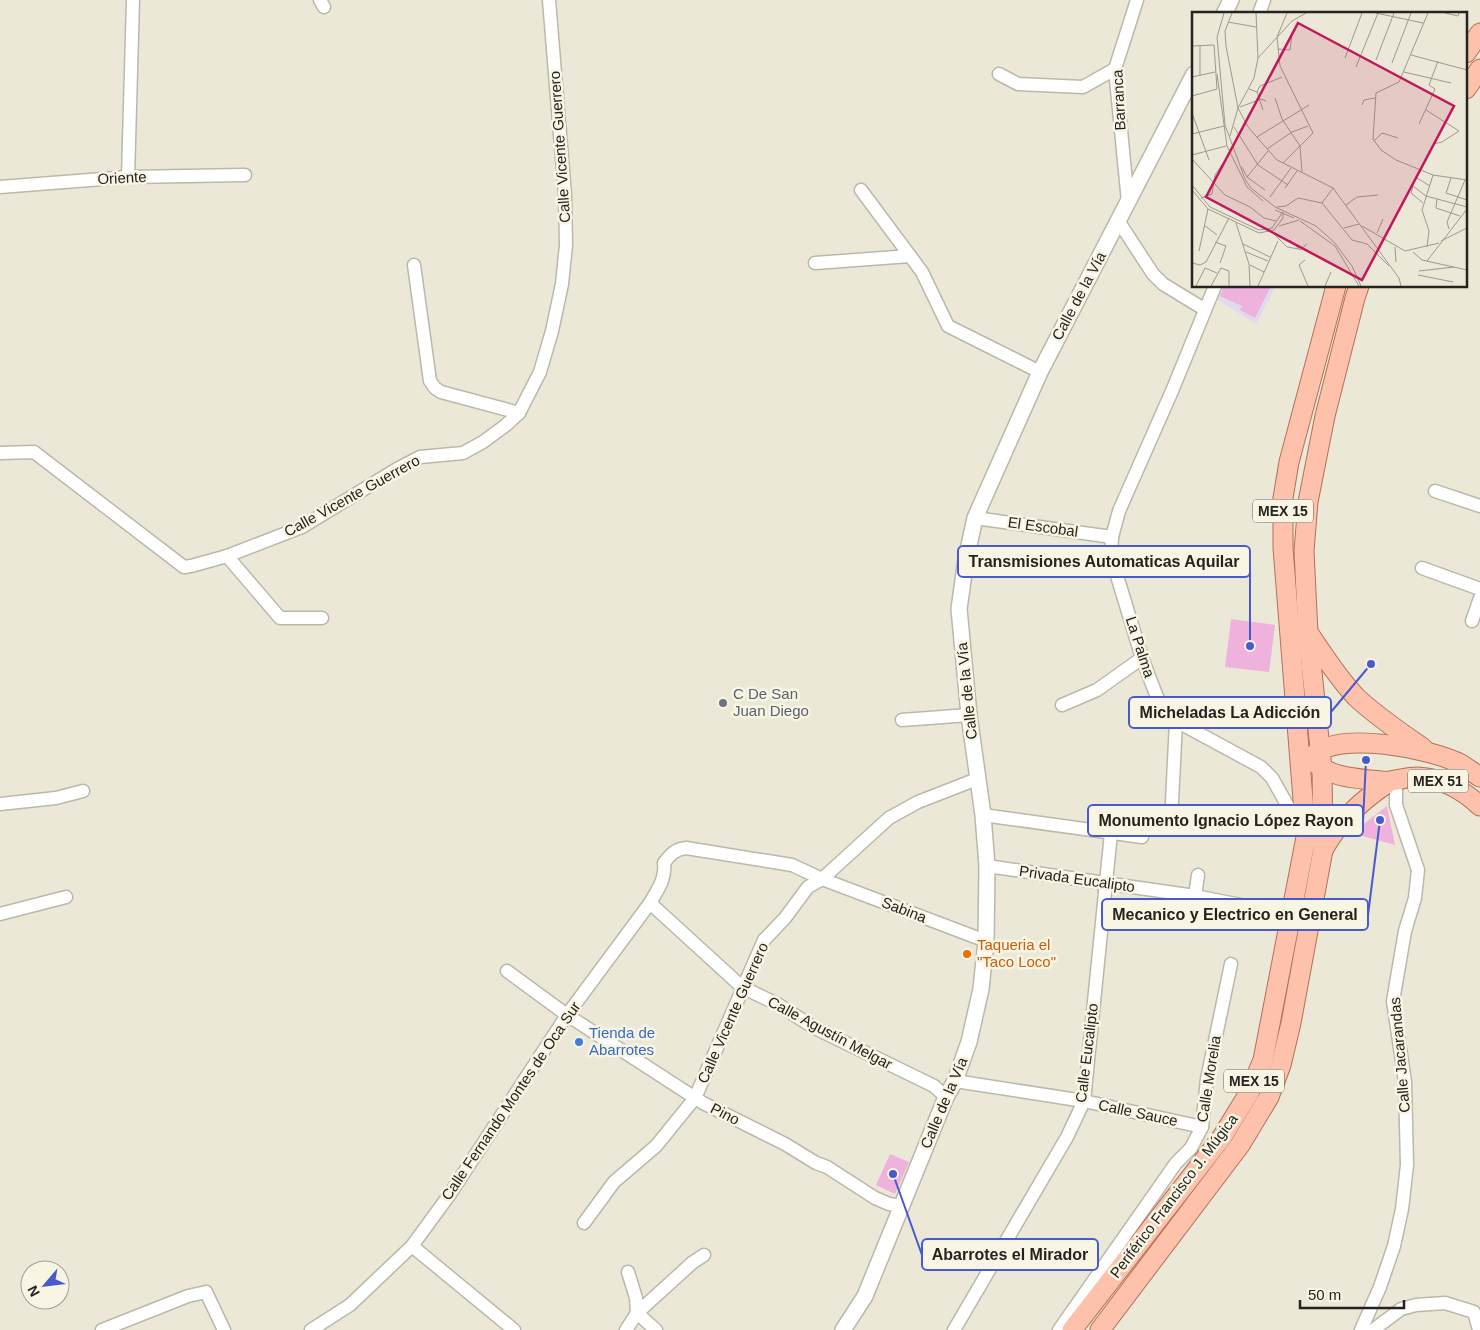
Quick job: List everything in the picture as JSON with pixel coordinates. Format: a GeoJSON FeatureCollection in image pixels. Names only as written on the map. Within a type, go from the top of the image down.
{"type":"FeatureCollection","features":[{"type":"Feature","properties":{"kind":"main road"},"geometry":{"type":"LineString","coordinates":[[1468,49],[1480,33]]}},
{"type":"Feature","properties":{"kind":"main road"},"geometry":{"type":"LineString","coordinates":[[1468,86],[1480,69]]}},
{"type":"Feature","properties":{"kind":"main road","name":"Periférico Francisco J. Múgica"},"geometry":{"type":"LineString","coordinates":[[1072,1330],[1222,1137],[1244,1100],[1263,1060],[1306,837],[1282,548],[1283,498],[1289,462],[1335,288]]}},
{"type":"Feature","properties":{"kind":"main road","name":"Periférico Francisco J. Múgica"},"geometry":{"type":"LineString","coordinates":[[1105,1326],[1240,1145],[1269,1097],[1281,1065],[1291,1024],[1323,850],[1304,551],[1308,502],[1325,416],[1358,288]]}},
{"type":"Feature","properties":{"kind":"main road"},"geometry":{"type":"LineString","coordinates":[[1308,633],[1339,678],[1356,697],[1397,730],[1431,753]]}},
{"type":"Feature","properties":{"kind":"main road"},"geometry":{"type":"LineString","coordinates":[[1299,742],[1317,759],[1301,778]]}},
{"type":"Feature","properties":{"kind":"main road","name":"MEX 51"},"geometry":{"type":"LineString","coordinates":[[1480,777],[1460,764],[1431,753],[1398,746],[1369,743],[1345,744],[1317,759],[1346,777],[1392,781],[1417,777],[1438,781],[1453,786],[1480,806]]}},
{"type":"Feature","properties":{"kind":"main road"},"geometry":{"type":"LineString","coordinates":[[1323,850],[1330,837],[1347,816],[1364,799],[1392,781]]}},
{"type":"Feature","properties":{"kind":"street"},"geometry":{"type":"LineString","coordinates":[[128,177],[133,0]]}},
{"type":"Feature","properties":{"kind":"street","name":"Calle Vicente Guerrero"},"geometry":{"type":"LineString","coordinates":[[0,453],[34,452],[184,567],[227,556],[302,527],[398,468],[420,457],[463,453],[506,426],[519,413],[540,372],[552,331],[562,284],[566,245],[565,195],[549,0]]}},
{"type":"Feature","properties":{"kind":"street","name":"Barranca"},"geometry":{"type":"LineString","coordinates":[[1128,202],[1115,69],[1137,0]]}},
{"type":"Feature","properties":{"kind":"street"},"geometry":{"type":"LineString","coordinates":[[1225,12],[1231,0]]}},
{"type":"Feature","properties":{"kind":"street"},"geometry":{"type":"LineString","coordinates":[[1260,12],[1264,0]]}},
{"type":"Feature","properties":{"kind":"street"},"geometry":{"type":"LineString","coordinates":[[999,74],[1018,84],[1083,86],[1115,69]]}},
{"type":"Feature","properties":{"kind":"street","name":"Calle de la Vía"},"geometry":{"type":"LineString","coordinates":[[843,1330],[865,1296],[946,1097],[955,1080],[969,1042],[981,989],[986,941],[987,866],[969,715],[960,609],[966,559],[975,518],[1040,372],[1192,78]]}},
{"type":"Feature","properties":{"kind":"street","name":"Oriente"},"geometry":{"type":"LineString","coordinates":[[0,187],[128,177],[245,174]]}},
{"type":"Feature","properties":{"kind":"street"},"geometry":{"type":"LineString","coordinates":[[861,190],[922,272],[948,326],[1040,372]]}},
{"type":"Feature","properties":{"kind":"street"},"geometry":{"type":"LineString","coordinates":[[1119,222],[1153,274],[1164,284],[1204,309]]}},
{"type":"Feature","properties":{"kind":"street"},"geometry":{"type":"LineString","coordinates":[[815,264],[910,256]]}},
{"type":"Feature","properties":{"kind":"street"},"geometry":{"type":"LineString","coordinates":[[414,265],[430,381],[441,392],[519,413]]}},
{"type":"Feature","properties":{"kind":"street","name":"La Palma"},"geometry":{"type":"LineString","coordinates":[[1214,288],[1172,391],[1119,511],[1112,537],[1111,556],[1142,658],[1157,697],[1165,711],[1176,721],[1261,767],[1272,778],[1306,837]]}},
{"type":"Feature","properties":{"kind":"street"},"geometry":{"type":"LineString","coordinates":[[1435,491],[1480,506]]}},
{"type":"Feature","properties":{"kind":"street","name":"El Escobal"},"geometry":{"type":"LineString","coordinates":[[975,518],[1112,537]]}},
{"type":"Feature","properties":{"kind":"street"},"geometry":{"type":"LineString","coordinates":[[227,556],[280,618],[322,618]]}},
{"type":"Feature","properties":{"kind":"street"},"geometry":{"type":"LineString","coordinates":[[1422,568],[1480,589]]}},
{"type":"Feature","properties":{"kind":"street"},"geometry":{"type":"LineString","coordinates":[[1472,621],[1480,598]]}},
{"type":"Feature","properties":{"kind":"street"},"geometry":{"type":"LineString","coordinates":[[1062,705],[1096,690],[1142,658]]}},
{"type":"Feature","properties":{"kind":"street"},"geometry":{"type":"LineString","coordinates":[[902,720],[969,715]]}},
{"type":"Feature","properties":{"kind":"street"},"geometry":{"type":"LineString","coordinates":[[1171,822],[1176,721]]}},
{"type":"Feature","properties":{"kind":"street","name":"Calle Vicente Guerrero"},"geometry":{"type":"LineString","coordinates":[[584,1223],[614,1182],[656,1146],[695,1098],[764,940],[785,918],[808,887],[822,879],[889,818],[918,802],[977,779]]}},
{"type":"Feature","properties":{"kind":"street","name":"Calle Jacarandas"},"geometry":{"type":"LineString","coordinates":[[1361,1330],[1380,1287],[1394,1246],[1402,1209],[1406,1165],[1405,1082],[1392,1001],[1405,931],[1415,898],[1418,870],[1396,804],[1392,781]]}},
{"type":"Feature","properties":{"kind":"street"},"geometry":{"type":"LineString","coordinates":[[0,804],[56,798],[83,791]]}},
{"type":"Feature","properties":{"kind":"street"},"geometry":{"type":"LineString","coordinates":[[982,815],[1142,837]]}},
{"type":"Feature","properties":{"kind":"street","name":"Calle Eucalipto"},"geometry":{"type":"LineString","coordinates":[[954,1330],[1067,1137],[1084,1101],[1111,832]]}},
{"type":"Feature","properties":{"kind":"street","name":"Sabina"},"geometry":{"type":"LineString","coordinates":[[679,849],[686,848],[792,865],[822,879],[986,941]]}},
{"type":"Feature","properties":{"kind":"street","name":"Calle Fernando Montes de Oca Sur"},"geometry":{"type":"LineString","coordinates":[[311,1330],[350,1305],[412,1246],[450,1194],[567,1015],[650,903],[662,884],[665,873],[664,863],[667,858],[679,849]]}},
{"type":"Feature","properties":{"kind":"street","name":"Privada Eucalipto"},"geometry":{"type":"LineString","coordinates":[[987,866],[1194,896],[1256,908]]}},
{"type":"Feature","properties":{"kind":"street"},"geometry":{"type":"LineString","coordinates":[[1194,896],[1198,875]]}},
{"type":"Feature","properties":{"kind":"street"},"geometry":{"type":"LineString","coordinates":[[0,914],[66,896]]}},
{"type":"Feature","properties":{"kind":"street","name":"Calle Agustín Melgar"},"geometry":{"type":"LineString","coordinates":[[650,903],[742,988],[779,1005],[813,1027],[934,1086],[946,1097]]}},
{"type":"Feature","properties":{"kind":"street","name":"Calle Morelia"},"geometry":{"type":"LineString","coordinates":[[1059,1330],[1176,1163],[1191,1148],[1202,1127],[1207,1079],[1230,964]]}},
{"type":"Feature","properties":{"kind":"street","name":"Pino"},"geometry":{"type":"LineString","coordinates":[[507,971],[567,1015],[695,1098],[785,1144],[816,1163],[827,1167],[876,1198],[889,1204],[902,1206]]}},
{"type":"Feature","properties":{"kind":"street","name":"Calle Sauce"},"geometry":{"type":"LineString","coordinates":[[955,1080],[1084,1101],[1202,1127]]}},
{"type":"Feature","properties":{"kind":"street"},"geometry":{"type":"LineString","coordinates":[[1176,1163],[1192,1176]]}},
{"type":"Feature","properties":{"kind":"street"},"geometry":{"type":"LineString","coordinates":[[412,1246],[514,1330]]}},
{"type":"Feature","properties":{"kind":"street"},"geometry":{"type":"LineString","coordinates":[[626,1330],[637,1313],[692,1263],[704,1255]]}},
{"type":"Feature","properties":{"kind":"street"},"geometry":{"type":"LineString","coordinates":[[628,1272],[636,1298],[637,1313],[656,1330]]}},
{"type":"Feature","properties":{"kind":"street"},"geometry":{"type":"LineString","coordinates":[[102,1330],[188,1296],[206,1292],[224,1330]]}},
{"type":"Feature","properties":{"kind":"street"},"geometry":{"type":"LineString","coordinates":[[1373,1330],[1401,1308],[1445,1303],[1474,1312],[1480,1330]]}},
{"type":"Feature","properties":{"kind":"shaded area"},"geometry":{"type":"Polygon","coordinates":[[[1219,288],[1275,288],[1256,324],[1215,298],[1219,288]]]}},
{"type":"Feature","properties":{"kind":"building"},"geometry":{"type":"Polygon","coordinates":[[[1223,288],[1270,288],[1255,318],[1240,310],[1242,306],[1220,296],[1223,288]]]}},
{"type":"Feature","properties":{"kind":"building"},"geometry":{"type":"Polygon","coordinates":[[[1231,619],[1275,625],[1269,672],[1225,667],[1231,619]]]}},
{"type":"Feature","properties":{"kind":"building"},"geometry":{"type":"Polygon","coordinates":[[[1387,806],[1395,845],[1352,833],[1387,806]]]}},
{"type":"Feature","properties":{"kind":"building"},"geometry":{"type":"Polygon","coordinates":[[[890,1154],[909,1162],[895,1194],[876,1185],[890,1154]]]}},
{"type":"Feature","properties":{"kind":"place","name":"Transmisiones Automaticas Aquilar"},"geometry":{"type":"Point","coordinates":[1250,646]}},
{"type":"Feature","properties":{"kind":"place","name":"Micheladas La Adicción"},"geometry":{"type":"Point","coordinates":[1371,664]}},
{"type":"Feature","properties":{"kind":"place","name":"C De San Juan Diego"},"geometry":{"type":"Point","coordinates":[723,703]}},
{"type":"Feature","properties":{"kind":"place","name":"Monumento Ignacio López Rayon"},"geometry":{"type":"Point","coordinates":[1366,760]}},
{"type":"Feature","properties":{"kind":"place","name":"Mecanico y Electrico en General"},"geometry":{"type":"Point","coordinates":[1380,820]}},
{"type":"Feature","properties":{"kind":"place","name":"Taqueria el \"Taco Loco\""},"geometry":{"type":"Point","coordinates":[967,954]}},
{"type":"Feature","properties":{"kind":"place","name":"Tienda de Abarrotes"},"geometry":{"type":"Point","coordinates":[579,1042]}},
{"type":"Feature","properties":{"kind":"place","name":"Abarrotes el Mirador"},"geometry":{"type":"Point","coordinates":[893,1174]}}]}
